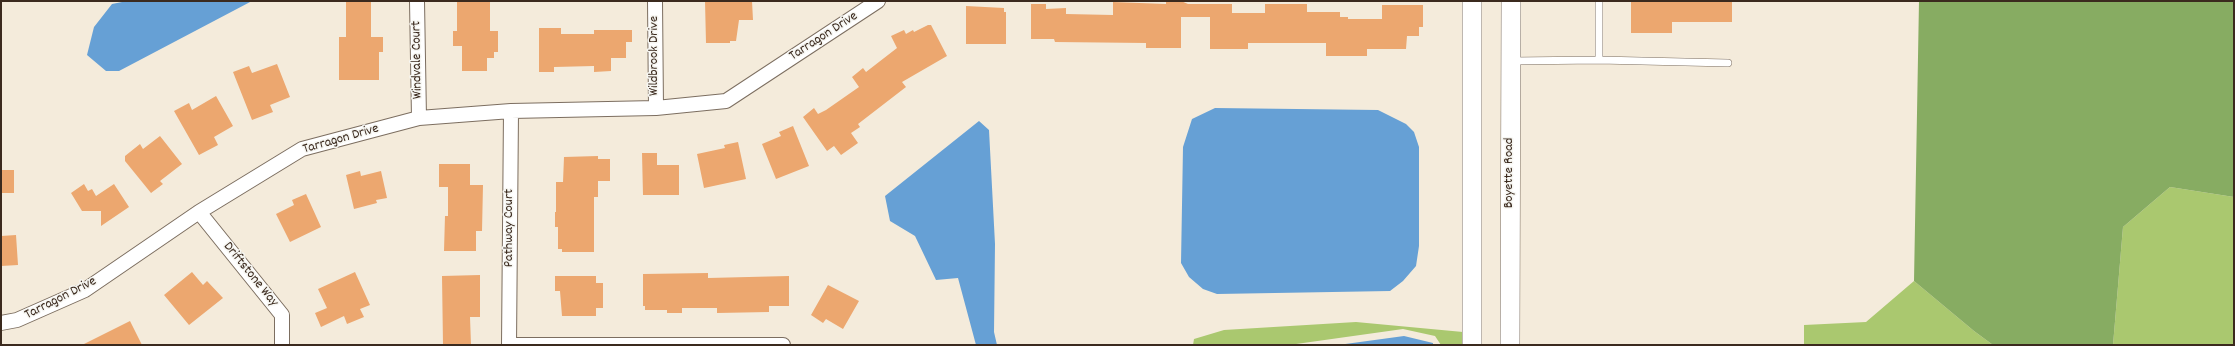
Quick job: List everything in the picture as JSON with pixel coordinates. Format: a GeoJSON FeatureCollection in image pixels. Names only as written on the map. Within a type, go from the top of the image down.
{"type":"FeatureCollection","features":[{"type":"Feature","properties":{"kind":"main road"},"geometry":{"type":"LineString","coordinates":[[1472,1],[1472,345]]}},
{"type":"Feature","properties":{"kind":"main road","name":"Boyette Road"},"geometry":{"type":"LineString","coordinates":[[1510,345],[1511,1]]}},
{"type":"Feature","properties":{"kind":"street","name":"Windvale Court"},"geometry":{"type":"LineString","coordinates":[[417,1],[419,118]]}},
{"type":"Feature","properties":{"kind":"street","name":"Wildbrook Drive"},"geometry":{"type":"LineString","coordinates":[[655,1],[656,108],[726,101],[769,72]]}},
{"type":"Feature","properties":{"kind":"street","name":"Tarragon Drive"},"geometry":{"type":"LineString","coordinates":[[769,72],[878,1]]}},
{"type":"Feature","properties":{"kind":"street","name":"Tarragon Drive"},"geometry":{"type":"LineString","coordinates":[[1,323],[17,320],[85,290],[199,212],[302,149],[419,118],[510,111],[656,108]]}},
{"type":"Feature","properties":{"kind":"street","name":"Pathway Court"},"geometry":{"type":"LineString","coordinates":[[509,345],[510,111]]}},
{"type":"Feature","properties":{"kind":"street","name":"Driftstone Way"},"geometry":{"type":"LineString","coordinates":[[199,212],[282,315],[282,345]]}},
{"type":"Feature","properties":{"kind":"street"},"geometry":{"type":"LineString","coordinates":[[509,345],[783,345]]}},
{"type":"Feature","properties":{"kind":"lane"},"geometry":{"type":"LineString","coordinates":[[1599,1],[1599,60]]}},
{"type":"Feature","properties":{"kind":"lane"},"geometry":{"type":"LineString","coordinates":[[1511,61],[1599,60],[1728,63]]}},
{"type":"Feature","properties":{"kind":"green space"},"geometry":{"type":"Polygon","coordinates":[[[1919,1],[2234,1],[2234,197],[2170,187],[2123,227],[2113,345],[1993,345],[1914,281],[1919,1]]]}},
{"type":"Feature","properties":{"kind":"green space"},"geometry":{"type":"Polygon","coordinates":[[[2170,187],[2234,197],[2234,345],[2113,345],[2123,227],[2170,187]]]}},
{"type":"Feature","properties":{"kind":"green space"},"geometry":{"type":"Polygon","coordinates":[[[1914,281],[1993,345],[1804,345],[1804,325],[1866,322],[1914,281]]]}},
{"type":"Feature","properties":{"kind":"green space"},"geometry":{"type":"Polygon","coordinates":[[[1356,322],[1463,332],[1463,345],[1441,345],[1435,336],[1403,329],[1289,345],[1193,345],[1194,339],[1224,330],[1356,322]]]}},
{"type":"Feature","properties":{"kind":"water"},"geometry":{"type":"Polygon","coordinates":[[[127,1],[252,1],[119,71],[106,71],[87,55],[94,27],[112,4],[127,1]]]}},
{"type":"Feature","properties":{"kind":"water"},"geometry":{"type":"Polygon","coordinates":[[[1215,108],[1378,110],[1406,124],[1414,132],[1419,147],[1419,246],[1416,266],[1403,281],[1390,291],[1217,294],[1203,289],[1189,277],[1181,263],[1183,147],[1192,119],[1215,108]]]}},
{"type":"Feature","properties":{"kind":"water"},"geometry":{"type":"Polygon","coordinates":[[[979,121],[989,130],[995,244],[994,332],[997,345],[976,345],[958,278],[936,280],[915,236],[890,221],[885,196],[979,121]]]}},
{"type":"Feature","properties":{"kind":"water"},"geometry":{"type":"Polygon","coordinates":[[[1404,336],[1433,343],[1433,345],[1338,345],[1404,336]]]}},
{"type":"Feature","properties":{"kind":"building"},"geometry":{"type":"Polygon","coordinates":[[[346,1],[371,1],[371,37],[383,37],[383,52],[379,52],[379,80],[339,80],[339,37],[346,37],[346,1]]]}},
{"type":"Feature","properties":{"kind":"building"},"geometry":{"type":"Polygon","coordinates":[[[457,1],[490,1],[490,31],[498,31],[498,52],[494,52],[494,58],[487,58],[487,71],[462,71],[462,46],[453,46],[453,31],[457,31],[457,1]]]}},
{"type":"Feature","properties":{"kind":"building"},"geometry":{"type":"Polygon","coordinates":[[[705,1],[752,1],[753,20],[739,20],[736,41],[730,41],[730,43],[706,43],[705,1]]]}},
{"type":"Feature","properties":{"kind":"building"},"geometry":{"type":"Polygon","coordinates":[[[1166,1],[1181,1],[1188,4],[1232,4],[1232,13],[1265,13],[1265,4],[1307,4],[1307,12],[1340,12],[1340,17],[1348,17],[1348,19],[1382,19],[1382,5],[1423,5],[1423,27],[1419,27],[1419,36],[1407,36],[1406,49],[1367,49],[1367,56],[1326,56],[1326,43],[1248,43],[1248,49],[1210,49],[1210,17],[1181,17],[1181,48],[1146,48],[1146,43],[1055,42],[1054,39],[1031,39],[1031,4],[1046,4],[1046,9],[1066,8],[1066,14],[1113,15],[1113,2],[1166,4],[1166,1]]]}},
{"type":"Feature","properties":{"kind":"building"},"geometry":{"type":"Polygon","coordinates":[[[1631,1],[1732,1],[1732,22],[1672,22],[1672,33],[1631,33],[1631,1]]]}},
{"type":"Feature","properties":{"kind":"building"},"geometry":{"type":"Polygon","coordinates":[[[966,6],[1004,8],[1004,12],[1006,12],[1006,44],[966,44],[966,6]]]}},
{"type":"Feature","properties":{"kind":"building"},"geometry":{"type":"Polygon","coordinates":[[[931,25],[947,56],[902,82],[906,87],[858,124],[860,127],[851,133],[858,143],[841,155],[834,146],[827,151],[803,117],[814,108],[818,114],[826,110],[859,87],[852,77],[863,68],[866,72],[897,48],[891,36],[904,30],[906,34],[913,30],[914,32],[931,25]]]}},
{"type":"Feature","properties":{"kind":"building"},"geometry":{"type":"Polygon","coordinates":[[[539,28],[561,28],[561,34],[594,34],[594,30],[632,30],[632,42],[626,42],[626,58],[611,58],[611,71],[594,72],[594,66],[554,67],[554,72],[539,72],[539,28]]]}},
{"type":"Feature","properties":{"kind":"building"},"geometry":{"type":"Polygon","coordinates":[[[277,64],[290,97],[270,105],[273,112],[252,120],[233,72],[249,66],[252,73],[277,64]]]}},
{"type":"Feature","properties":{"kind":"building"},"geometry":{"type":"Polygon","coordinates":[[[216,96],[233,126],[214,137],[218,145],[199,155],[174,111],[189,103],[192,110],[216,96]]]}},
{"type":"Feature","properties":{"kind":"building"},"geometry":{"type":"Polygon","coordinates":[[[793,126],[809,166],[776,179],[762,144],[781,136],[779,132],[793,126]]]}},
{"type":"Feature","properties":{"kind":"building"},"geometry":{"type":"Polygon","coordinates":[[[160,136],[182,164],[160,181],[163,184],[151,193],[125,161],[125,156],[140,144],[143,149],[160,136]]]}},
{"type":"Feature","properties":{"kind":"building"},"geometry":{"type":"Polygon","coordinates":[[[738,142],[746,179],[704,188],[697,154],[725,148],[724,145],[738,142]]]}},
{"type":"Feature","properties":{"kind":"building"},"geometry":{"type":"Polygon","coordinates":[[[642,153],[657,153],[657,165],[679,165],[679,195],[643,195],[642,153]]]}},
{"type":"Feature","properties":{"kind":"building"},"geometry":{"type":"Polygon","coordinates":[[[598,156],[598,159],[610,159],[610,181],[598,181],[598,197],[594,197],[594,252],[562,252],[562,249],[558,249],[558,227],[555,227],[555,212],[556,182],[563,182],[564,157],[598,156]]]}},
{"type":"Feature","properties":{"kind":"building"},"geometry":{"type":"Polygon","coordinates":[[[439,164],[470,164],[470,185],[483,185],[482,231],[476,231],[476,251],[444,251],[445,216],[448,216],[448,187],[439,187],[439,164]]]}},
{"type":"Feature","properties":{"kind":"building"},"geometry":{"type":"Polygon","coordinates":[[[1,170],[14,170],[14,193],[1,193],[1,170]]]}},
{"type":"Feature","properties":{"kind":"building"},"geometry":{"type":"Polygon","coordinates":[[[360,171],[361,176],[381,171],[387,198],[376,200],[377,203],[354,209],[346,175],[360,171]]]}},
{"type":"Feature","properties":{"kind":"building"},"geometry":{"type":"Polygon","coordinates":[[[84,184],[88,191],[92,189],[96,196],[114,184],[129,207],[101,226],[101,211],[82,211],[71,193],[84,184]]]}},
{"type":"Feature","properties":{"kind":"building"},"geometry":{"type":"Polygon","coordinates":[[[306,194],[321,227],[290,242],[276,214],[294,205],[292,200],[306,194]]]}},
{"type":"Feature","properties":{"kind":"building"},"geometry":{"type":"Polygon","coordinates":[[[16,235],[18,265],[1,266],[1,236],[16,235]]]}},
{"type":"Feature","properties":{"kind":"building"},"geometry":{"type":"Polygon","coordinates":[[[192,272],[203,285],[207,281],[223,298],[189,325],[164,295],[192,272]]]}},
{"type":"Feature","properties":{"kind":"building"},"geometry":{"type":"Polygon","coordinates":[[[355,272],[370,305],[360,309],[364,317],[347,324],[344,316],[321,327],[315,313],[327,308],[318,289],[355,272]]]}},
{"type":"Feature","properties":{"kind":"building"},"geometry":{"type":"Polygon","coordinates":[[[708,273],[708,278],[789,276],[789,306],[769,306],[769,312],[717,313],[717,308],[682,308],[682,313],[667,313],[667,310],[645,310],[645,306],[643,306],[643,274],[708,273]]]}},
{"type":"Feature","properties":{"kind":"building"},"geometry":{"type":"Polygon","coordinates":[[[480,275],[480,317],[470,317],[471,345],[443,345],[442,276],[480,275]]]}},
{"type":"Feature","properties":{"kind":"building"},"geometry":{"type":"Polygon","coordinates":[[[555,276],[596,276],[596,283],[603,283],[603,308],[596,308],[596,316],[562,316],[560,291],[555,291],[555,276]]]}},
{"type":"Feature","properties":{"kind":"building"},"geometry":{"type":"Polygon","coordinates":[[[828,285],[859,301],[843,329],[826,319],[823,323],[811,315],[828,285]]]}},
{"type":"Feature","properties":{"kind":"building"},"geometry":{"type":"Polygon","coordinates":[[[130,321],[142,345],[82,345],[130,321]]]}}]}
